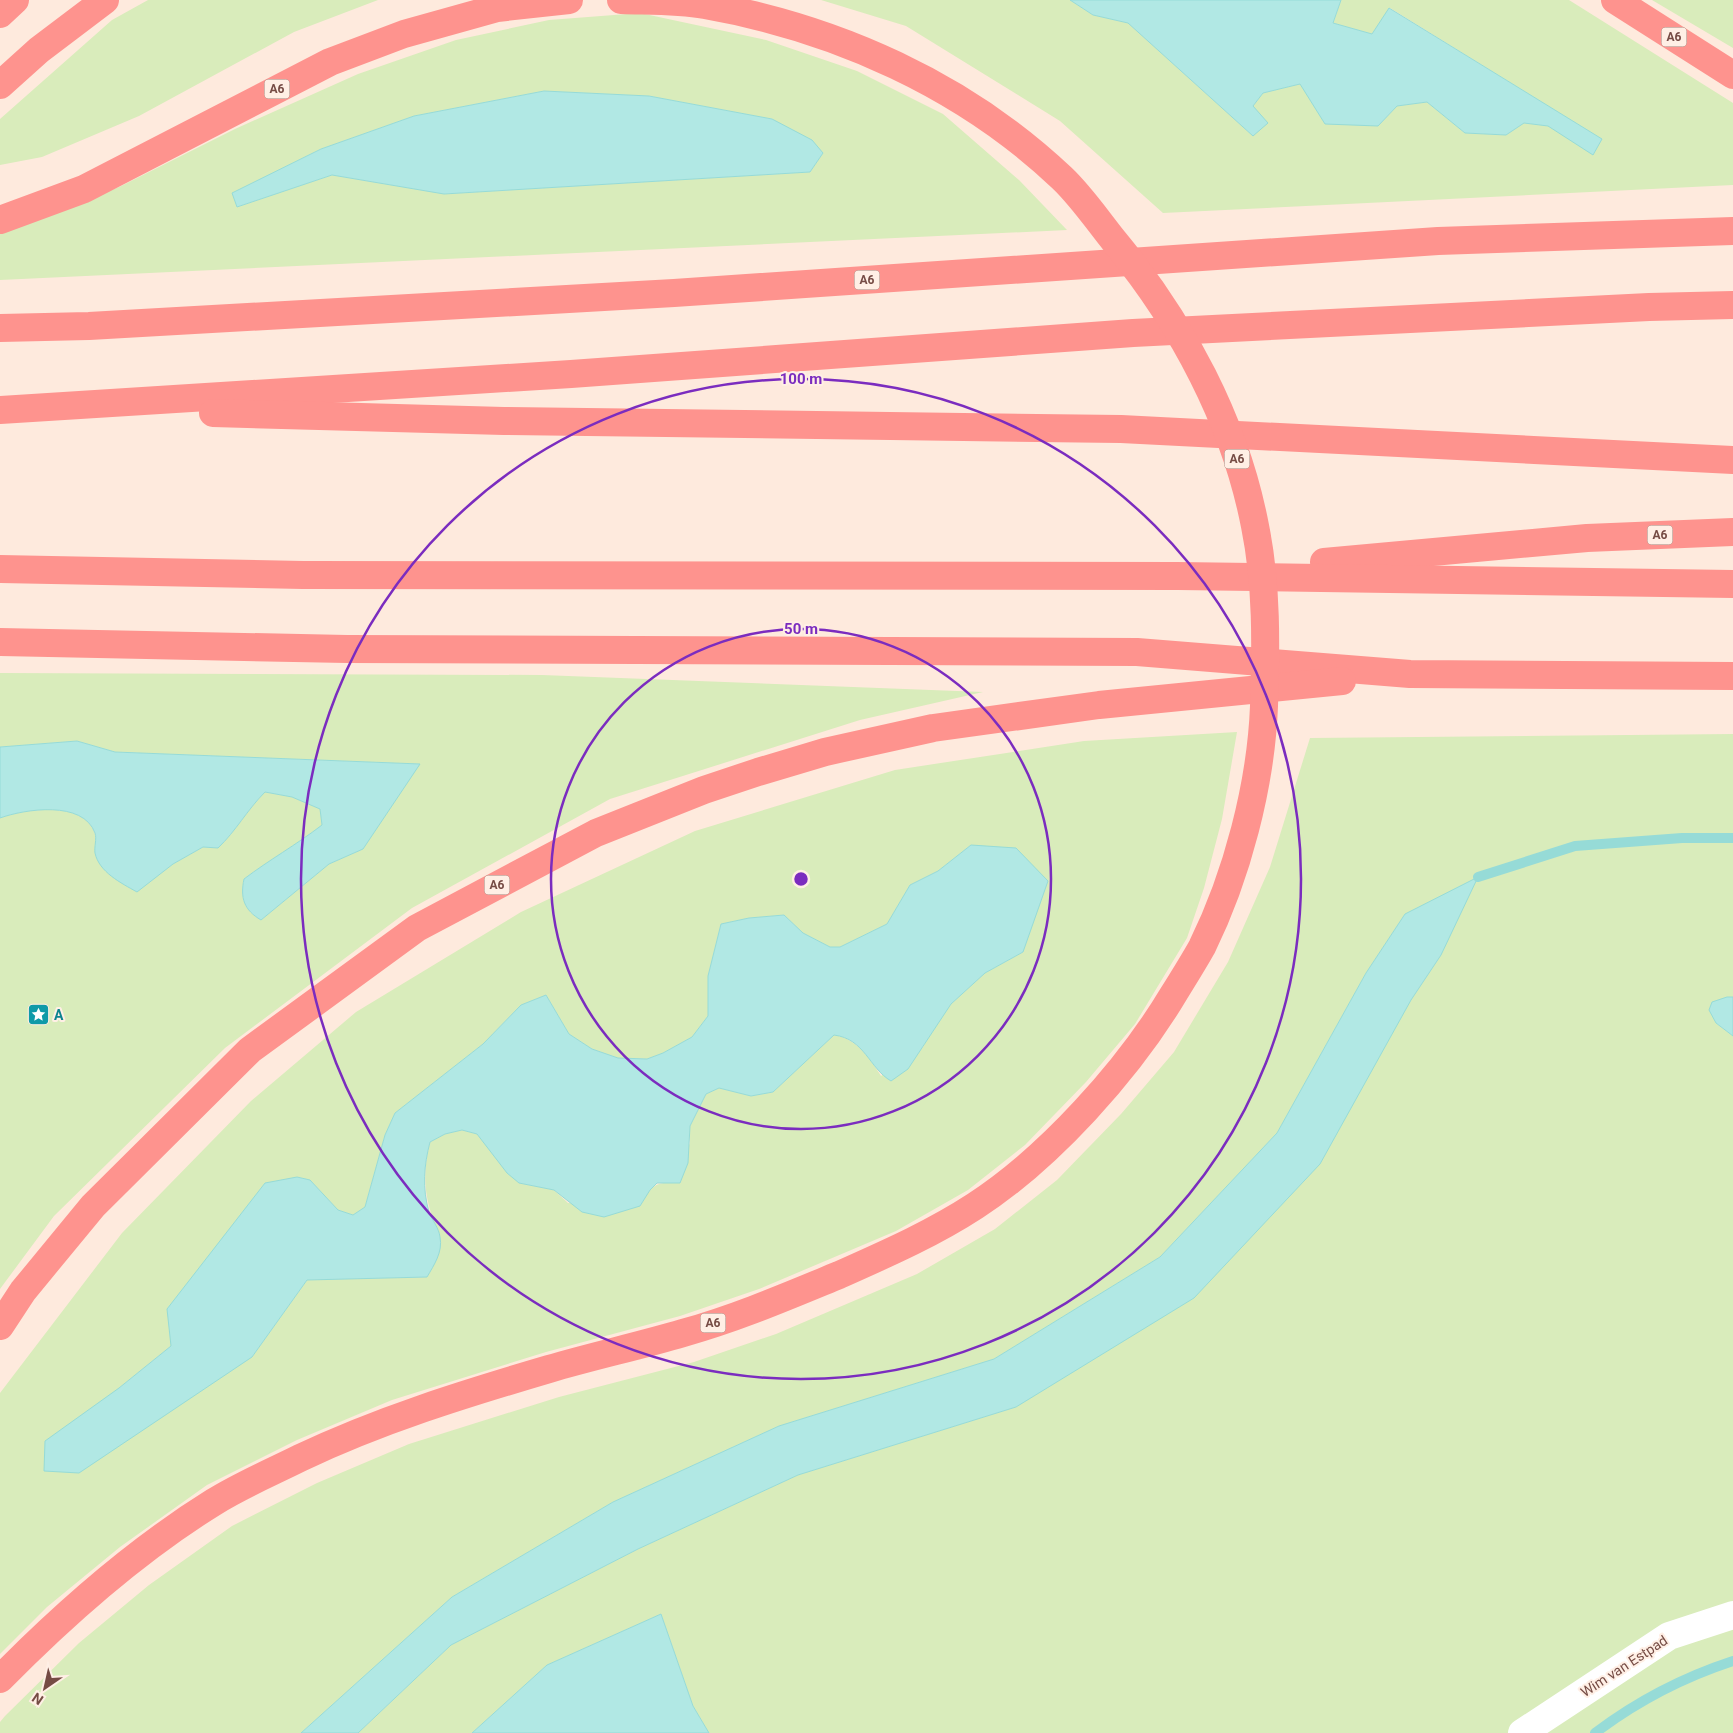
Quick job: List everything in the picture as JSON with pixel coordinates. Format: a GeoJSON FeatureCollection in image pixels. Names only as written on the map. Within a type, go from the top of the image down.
{"type":"FeatureCollection","features":[{"type":"Feature","properties":{"kind":"highway"},"geometry":{"type":"LineString","coordinates":[[0,14],[15,0]]}},
{"type":"Feature","properties":{"kind":"highway"},"geometry":{"type":"LineString","coordinates":[[0,85],[39,50],[105,0]]}},
{"type":"Feature","properties":{"kind":"highway","name":"A6"},"geometry":{"type":"LineString","coordinates":[[0,220],[84,189],[330,62],[404,34],[497,8],[569,0]]}},
{"type":"Feature","properties":{"kind":"highway","name":"A6"},"geometry":{"type":"LineString","coordinates":[[0,1679],[58,1620],[131,1561],[216,1500],[304,1456],[399,1416],[551,1368],[685,1333],[765,1306],[904,1247],[978,1204],[1037,1158],[1099,1094],[1150,1034],[1205,938],[1234,868],[1254,780],[1263,721],[1266,659],[1264,592],[1255,526],[1237,457],[1214,401],[1184,340],[1139,270],[1068,184],[1023,144],[948,93],[877,55],[805,28],[699,3],[621,0]]}},
{"type":"Feature","properties":{"kind":"highway","name":"A6"},"geometry":{"type":"LineString","coordinates":[[1615,0],[1733,75]]}},
{"type":"Feature","properties":{"kind":"highway","name":"A6"},"geometry":{"type":"LineString","coordinates":[[0,328],[138,323],[665,294],[1438,241],[1733,231]]}},
{"type":"Feature","properties":{"kind":"highway","name":"A6"},"geometry":{"type":"LineString","coordinates":[[0,410],[581,374],[1133,333],[1649,307],[1733,305]]}},
{"type":"Feature","properties":{"kind":"highway","name":"A6"},"geometry":{"type":"LineString","coordinates":[[38,409],[524,421],[1122,429],[1733,460]]}},
{"type":"Feature","properties":{"kind":"highway","name":"A6"},"geometry":{"type":"LineString","coordinates":[[1178,576],[1587,538],[1733,532]]}},
{"type":"Feature","properties":{"kind":"highway","name":"A6"},"geometry":{"type":"LineString","coordinates":[[0,569],[303,575],[1178,576],[1733,584]]}},
{"type":"Feature","properties":{"kind":"highway","name":"A6"},"geometry":{"type":"LineString","coordinates":[[0,642],[347,650],[1137,652],[1410,674],[1733,676]]}},
{"type":"Feature","properties":{"kind":"highway","name":"A6"},"geometry":{"type":"LineString","coordinates":[[0,1326],[23,1291],[92,1206],[250,1050],[417,928],[596,833],[704,790],[758,772],[825,752],[933,728],[1099,705],[1410,674]]}},
{"type":"Feature","properties":{"kind":"street","name":"Wim van Estpad"},"geometry":{"type":"LineString","coordinates":[[1522,1733],[1669,1636],[1733,1615]]}},
{"type":"Feature","properties":{"kind":"green space"},"geometry":{"type":"Polygon","coordinates":[[[148,0],[378,0],[294,32],[139,116],[42,157],[0,165],[0,119],[112,20],[148,0]]]}},
{"type":"Feature","properties":{"kind":"green space"},"geometry":{"type":"Polygon","coordinates":[[[821,0],[1070,0],[1093,15],[1128,23],[1253,136],[1253,106],[1263,93],[1300,84],[1378,126],[1397,106],[1427,102],[1465,133],[1506,135],[1524,123],[1549,126],[1593,154],[1601,139],[1390,8],[1372,34],[1333,23],[1341,0],[1569,0],[1733,103],[1733,185],[1163,213],[1060,121],[906,26],[821,0]]]}},
{"type":"Feature","properties":{"kind":"green space"},"geometry":{"type":"Polygon","coordinates":[[[1652,0],[1733,0],[1733,48],[1652,0]]]}},
{"type":"Feature","properties":{"kind":"green space"},"geometry":{"type":"Polygon","coordinates":[[[640,13],[766,40],[857,71],[943,114],[1019,180],[1067,230],[0,280],[0,233],[119,187],[235,129],[358,74],[456,40],[549,20],[640,13]],[[544,91],[414,116],[321,149],[233,193],[237,207],[332,175],[445,194],[810,172],[823,153],[772,119],[649,96],[544,91]]]}},
{"type":"Feature","properties":{"kind":"green space"},"geometry":{"type":"Polygon","coordinates":[[[0,673],[542,675],[983,692],[860,720],[610,799],[412,908],[225,1048],[54,1216],[0,1289],[0,818],[38,810],[67,812],[79,816],[89,823],[95,834],[95,853],[137,891],[173,864],[203,847],[218,848],[265,792],[292,797],[320,809],[322,825],[244,879],[243,898],[247,908],[261,920],[329,864],[363,849],[419,764],[115,752],[77,741],[0,747],[0,673]]]}},
{"type":"Feature","properties":{"kind":"green space"},"geometry":{"type":"Polygon","coordinates":[[[1237,732],[1222,819],[1204,888],[1187,938],[1135,1024],[1086,1082],[1025,1145],[968,1190],[896,1231],[759,1289],[680,1316],[546,1352],[392,1400],[297,1440],[207,1485],[120,1547],[47,1607],[0,1654],[0,1393],[122,1233],[251,1101],[356,1012],[521,912],[695,831],[895,770],[1084,741],[1237,732]],[[971,845],[938,871],[910,885],[887,924],[840,947],[830,947],[803,933],[784,915],[749,918],[721,924],[708,976],[708,1016],[692,1037],[663,1053],[647,1059],[618,1058],[592,1049],[569,1034],[546,995],[521,1005],[483,1044],[395,1113],[385,1135],[365,1207],[353,1215],[338,1210],[310,1180],[297,1177],[171,1346],[119,1388],[252,1357],[307,1280],[427,1277],[440,1237],[431,1213],[426,1190],[427,1155],[430,1142],[445,1134],[462,1130],[477,1134],[519,1183],[554,1190],[568,1203],[640,1206],[652,1188],[660,1184],[672,1182],[690,1143],[690,1126],[706,1094],[719,1088],[751,1096],[773,1092],[834,1035],[849,1040],[862,1050],[881,1076],[923,1047],[933,1027],[951,1004],[985,973],[1023,952],[971,845]]]}},
{"type":"Feature","properties":{"kind":"green space"},"geometry":{"type":"Polygon","coordinates":[[[1733,734],[1733,997],[1727,997],[1716,1023],[1733,1036],[1733,1733],[709,1733],[693,1706],[661,1614],[547,1665],[472,1733],[358,1733],[451,1645],[638,1549],[798,1475],[1016,1407],[1411,1000],[1441,955],[1405,914],[1366,973],[1277,1133],[1160,1257],[994,1359],[779,1426],[613,1502],[452,1597],[301,1733],[0,1733],[0,1722],[5,1716],[79,1643],[149,1585],[232,1526],[317,1483],[409,1444],[559,1397],[694,1362],[776,1334],[917,1274],[995,1229],[1057,1180],[1121,1114],[1174,1052],[1228,962],[1270,867],[1310,738],[1733,734]]]}},
{"type":"Feature","properties":{"kind":"water"},"geometry":{"type":"Polygon","coordinates":[[[1070,0],[1341,0],[1333,23],[1372,34],[1389,8],[1602,139],[1593,155],[1548,126],[1524,123],[1506,135],[1465,133],[1427,102],[1397,106],[1378,126],[1325,124],[1300,84],[1263,93],[1253,106],[1268,123],[1253,136],[1128,23],[1093,15],[1070,0]]]}},
{"type":"Feature","properties":{"kind":"water"},"geometry":{"type":"Polygon","coordinates":[[[544,91],[649,96],[772,119],[812,140],[823,153],[810,172],[444,194],[332,175],[237,207],[232,193],[321,149],[414,116],[544,91]]]}},
{"type":"Feature","properties":{"kind":"water"},"geometry":{"type":"Polygon","coordinates":[[[77,741],[115,752],[420,764],[363,849],[329,864],[261,920],[247,908],[243,898],[244,879],[322,825],[320,809],[292,797],[265,792],[218,848],[203,847],[173,864],[137,892],[124,885],[101,866],[95,853],[95,833],[79,815],[66,811],[38,810],[0,818],[0,747],[77,741]]]}},
{"type":"Feature","properties":{"kind":"water"},"geometry":{"type":"Polygon","coordinates":[[[971,845],[1016,848],[1048,881],[1023,952],[985,973],[951,1004],[908,1069],[891,1081],[877,1069],[853,1042],[834,1035],[773,1092],[751,1096],[719,1088],[706,1094],[690,1126],[688,1163],[680,1183],[657,1183],[640,1206],[604,1217],[582,1212],[554,1190],[519,1183],[507,1173],[477,1134],[462,1130],[445,1134],[430,1142],[426,1159],[425,1185],[427,1203],[441,1243],[437,1258],[427,1277],[307,1280],[252,1357],[79,1473],[44,1471],[45,1441],[119,1388],[171,1346],[167,1309],[265,1183],[297,1177],[310,1180],[338,1210],[353,1215],[365,1207],[385,1135],[395,1113],[483,1044],[521,1005],[546,995],[569,1034],[592,1049],[618,1058],[647,1059],[663,1053],[692,1037],[708,1016],[708,976],[721,924],[749,918],[784,915],[803,933],[830,947],[840,947],[887,924],[910,885],[938,871],[971,845]]]}},
{"type":"Feature","properties":{"kind":"water"},"geometry":{"type":"Polygon","coordinates":[[[1478,877],[1441,955],[1411,1000],[1320,1164],[1194,1298],[1016,1407],[798,1475],[638,1549],[451,1645],[358,1733],[301,1733],[452,1597],[613,1502],[779,1426],[994,1359],[1160,1257],[1277,1133],[1366,973],[1405,914],[1478,877]]]}},
{"type":"Feature","properties":{"kind":"water"},"geometry":{"type":"Polygon","coordinates":[[[1733,997],[1733,1036],[1716,1023],[1709,1010],[1712,1002],[1733,997]]]}},
{"type":"Feature","properties":{"kind":"water"},"geometry":{"type":"Polygon","coordinates":[[[661,1614],[693,1706],[709,1733],[472,1733],[547,1665],[661,1614]]]}},
{"type":"Feature","properties":{"kind":"waterway"},"geometry":{"type":"LineString","coordinates":[[1478,877],[1575,846],[1682,838],[1733,838]]}},
{"type":"Feature","properties":{"kind":"waterway"},"geometry":{"type":"LineString","coordinates":[[1595,1733],[1661,1691],[1733,1661]]}},
{"type":"Feature","properties":{"kind":"place","name":"A"},"geometry":{"type":"Point","coordinates":[38,1015]}}]}
